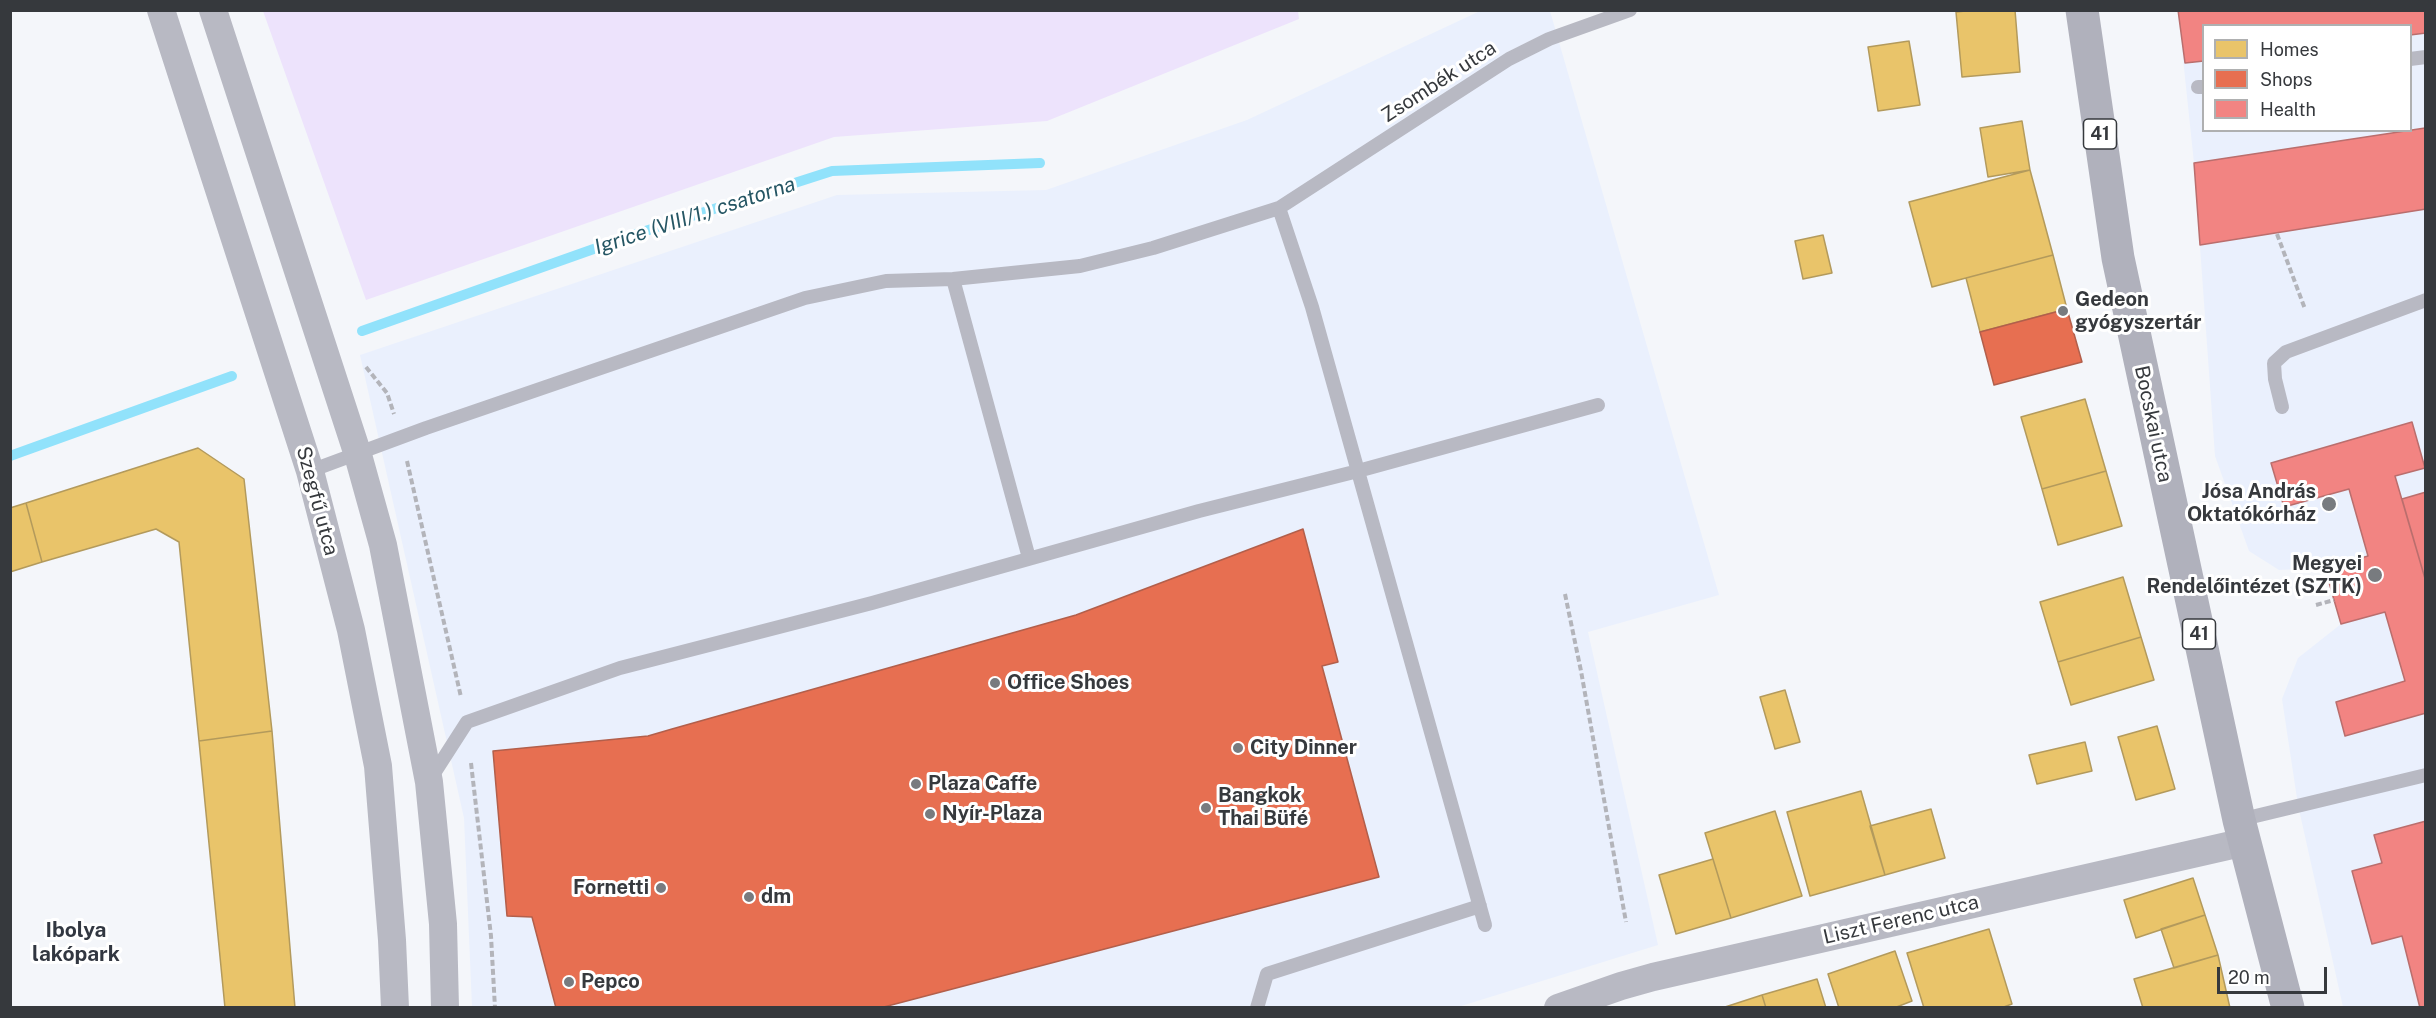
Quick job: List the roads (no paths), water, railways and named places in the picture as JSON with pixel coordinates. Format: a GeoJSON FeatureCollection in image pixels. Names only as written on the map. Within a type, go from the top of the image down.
{"type":"FeatureCollection","features":[{"type":"Feature","properties":{"kind":"main road","name":"Bocskai utca"},"geometry":{"type":"LineString","coordinates":[[2082,10],[2118,258],[2242,831],[2288,1008]]}},
{"type":"Feature","properties":{"kind":"street","name":"Szegfű utca"},"geometry":{"type":"LineString","coordinates":[[161,10],[310,471],[351,630],[378,766],[392,940],[394,1008]]}},
{"type":"Feature","properties":{"kind":"street"},"geometry":{"type":"LineString","coordinates":[[213,10],[358,455],[390,579],[429,782],[443,924],[445,1008]]}},
{"type":"Feature","properties":{"kind":"street","name":"Liszt Ferenc utca"},"geometry":{"type":"LineString","coordinates":[[1558,1008],[1653,977],[2242,831]]}},
{"type":"Feature","properties":{"kind":"lane","name":"Zsombék utca"},"geometry":{"type":"LineString","coordinates":[[310,471],[426,428],[805,298],[886,281],[953,279],[1080,266],[1153,248],[1279,207],[1509,59],[1549,39],[1630,10]]}},
{"type":"Feature","properties":{"kind":"lane"},"geometry":{"type":"LineString","coordinates":[[1279,207],[1312,307],[1485,925]]}},
{"type":"Feature","properties":{"kind":"lane"},"geometry":{"type":"LineString","coordinates":[[953,279],[1029,558]]}},
{"type":"Feature","properties":{"kind":"lane"},"geometry":{"type":"LineString","coordinates":[[2282,407],[2275,380],[2274,363],[2286,352],[2426,300]]}},
{"type":"Feature","properties":{"kind":"lane"},"geometry":{"type":"LineString","coordinates":[[429,782],[467,722],[620,668],[872,603],[1199,511],[1358,471],[1598,405]]}},
{"type":"Feature","properties":{"kind":"lane"},"geometry":{"type":"LineString","coordinates":[[2242,831],[2426,775]]}},
{"type":"Feature","properties":{"kind":"lane"},"geometry":{"type":"LineString","coordinates":[[1257,1008],[1268,974],[1479,906]]}},
{"type":"Feature","properties":{"kind":"waterway","name":"Igrice (VIII/1.) csatorna"},"geometry":{"type":"LineString","coordinates":[[362,331],[636,234],[832,171],[1040,163]]}},
{"type":"Feature","properties":{"kind":"waterway","name":"Igrice (VIII/1.) csatorna"},"geometry":{"type":"LineString","coordinates":[[10,456],[232,376]]}},
{"type":"Feature","properties":{"kind":"place","name":"Gedeon gyógyszertár"},"geometry":{"type":"Point","coordinates":[2063,311]}},
{"type":"Feature","properties":{"kind":"place","name":"Jósa András Oktatókórház"},"geometry":{"type":"Point","coordinates":[2329,504]}},
{"type":"Feature","properties":{"kind":"place","name":"Megyei Rendelőintézet (SZTK)"},"geometry":{"type":"Point","coordinates":[2375,575]}},
{"type":"Feature","properties":{"kind":"place","name":"Office Shoes"},"geometry":{"type":"Point","coordinates":[995,683]}},
{"type":"Feature","properties":{"kind":"place","name":"City Dinner"},"geometry":{"type":"Point","coordinates":[1238,748]}},
{"type":"Feature","properties":{"kind":"place","name":"Plaza Caffe"},"geometry":{"type":"Point","coordinates":[916,784]}},
{"type":"Feature","properties":{"kind":"place","name":"Bangkok Thai Büfé"},"geometry":{"type":"Point","coordinates":[1206,808]}},
{"type":"Feature","properties":{"kind":"place","name":"Nyír-Plaza"},"geometry":{"type":"Point","coordinates":[930,814]}},
{"type":"Feature","properties":{"kind":"place","name":"Fornetti"},"geometry":{"type":"Point","coordinates":[661,888]}},
{"type":"Feature","properties":{"kind":"place","name":"dm"},"geometry":{"type":"Point","coordinates":[749,897]}},
{"type":"Feature","properties":{"kind":"place","name":"Pepco"},"geometry":{"type":"Point","coordinates":[569,982]}},
{"type":"Feature","properties":{"kind":"district","name":"Ibolya lakópark"},"geometry":{"type":"Point","coordinates":[76,943]}}]}
